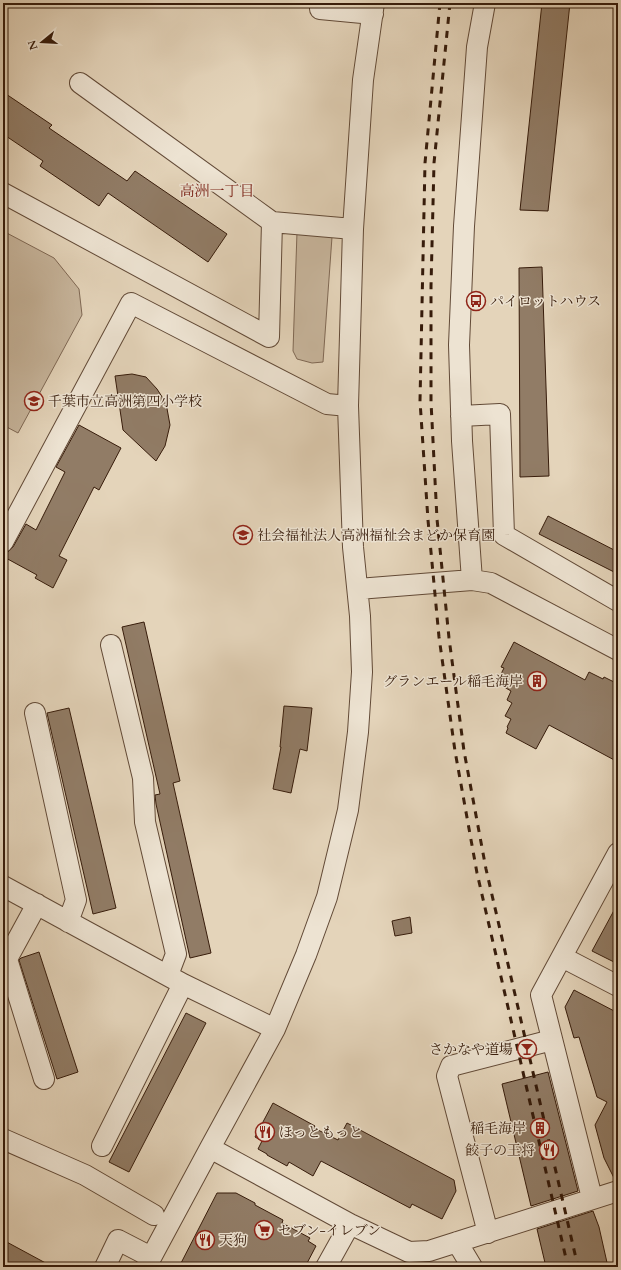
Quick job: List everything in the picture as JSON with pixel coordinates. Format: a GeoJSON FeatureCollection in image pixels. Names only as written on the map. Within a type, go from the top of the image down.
{"type":"FeatureCollection","features":[{"type":"Feature","properties":{"kind":"street"},"geometry":{"type":"LineString","coordinates":[[472,580],[461,416],[459,345],[464,226],[477,47],[485,3]]}},
{"type":"Feature","properties":{"kind":"street"},"geometry":{"type":"LineString","coordinates":[[105,1267],[118,1240],[149,1262],[276,1029],[306,955],[327,897],[348,810],[358,732],[362,672],[358,589],[353,547],[348,406],[353,229],[364,80],[373,9],[320,9]]}},
{"type":"Feature","properties":{"kind":"street"},"geometry":{"type":"LineString","coordinates":[[80,83],[272,222],[353,229]]}},
{"type":"Feature","properties":{"kind":"street"},"geometry":{"type":"LineString","coordinates":[[3,193],[269,337],[272,222]]}},
{"type":"Feature","properties":{"kind":"street"},"geometry":{"type":"LineString","coordinates":[[3,542],[131,303],[328,404],[348,406]]}},
{"type":"Feature","properties":{"kind":"street"},"geometry":{"type":"LineString","coordinates":[[461,416],[500,414],[504,536],[618,601]]}},
{"type":"Feature","properties":{"kind":"street"},"geometry":{"type":"LineString","coordinates":[[358,589],[472,580],[491,583],[618,650]]}},
{"type":"Feature","properties":{"kind":"street"},"geometry":{"type":"LineString","coordinates":[[102,1146],[175,979],[176,954],[145,822],[142,778],[111,645]]}},
{"type":"Feature","properties":{"kind":"street"},"geometry":{"type":"LineString","coordinates":[[35,713],[76,900],[68,922]]}},
{"type":"Feature","properties":{"kind":"street"},"geometry":{"type":"LineString","coordinates":[[592,1198],[541,995],[618,853]]}},
{"type":"Feature","properties":{"kind":"street"},"geometry":{"type":"LineString","coordinates":[[3,886],[175,979],[276,1029]]}},
{"type":"Feature","properties":{"kind":"street"},"geometry":{"type":"LineString","coordinates":[[37,904],[7,960],[44,1079]]}},
{"type":"Feature","properties":{"kind":"street"},"geometry":{"type":"LineString","coordinates":[[562,957],[618,986]]}},
{"type":"Feature","properties":{"kind":"street"},"geometry":{"type":"LineString","coordinates":[[488,1233],[447,1076],[451,1066],[552,1040]]}},
{"type":"Feature","properties":{"kind":"street"},"geometry":{"type":"LineString","coordinates":[[3,1139],[85,1176],[154,1215]]}},
{"type":"Feature","properties":{"kind":"street"},"geometry":{"type":"LineString","coordinates":[[210,1148],[350,1224],[409,1252],[429,1251],[618,1191]]}},
{"type":"Feature","properties":{"kind":"street"},"geometry":{"type":"LineString","coordinates":[[326,1267],[350,1224]]}},
{"type":"Feature","properties":{"kind":"street"},"geometry":{"type":"LineString","coordinates":[[457,1242],[458,1267]]}},
{"type":"Feature","properties":{"kind":"street"},"geometry":{"type":"LineString","coordinates":[[457,1242],[472,1267]]}},
{"type":"Feature","properties":{"kind":"shaded area"},"geometry":{"type":"Polygon","coordinates":[[[3,231],[54,258],[79,289],[82,315],[18,433],[3,425],[3,231]]]}},
{"type":"Feature","properties":{"kind":"shaded area"},"geometry":{"type":"Polygon","coordinates":[[[297,232],[332,237],[323,362],[312,363],[297,359],[293,351],[297,232]]]}},
{"type":"Feature","properties":{"kind":"building"},"geometry":{"type":"Polygon","coordinates":[[[542,3],[570,3],[548,211],[520,210],[542,3]]]}},
{"type":"Feature","properties":{"kind":"building"},"geometry":{"type":"Polygon","coordinates":[[[3,92],[52,125],[49,128],[127,181],[135,171],[227,234],[208,262],[108,193],[99,206],[40,166],[43,161],[3,134],[3,92]]]}},
{"type":"Feature","properties":{"kind":"building"},"geometry":{"type":"Polygon","coordinates":[[[542,267],[549,476],[520,477],[519,268],[542,267]]]}},
{"type":"Feature","properties":{"kind":"building"},"geometry":{"type":"Polygon","coordinates":[[[132,374],[146,377],[157,389],[166,403],[170,425],[165,446],[156,461],[123,430],[115,376],[132,374]]]}},
{"type":"Feature","properties":{"kind":"building"},"geometry":{"type":"Polygon","coordinates":[[[79,425],[121,448],[99,490],[94,487],[59,556],[67,560],[53,588],[35,578],[37,575],[4,557],[13,547],[26,524],[36,530],[65,472],[56,467],[79,425]]]}},
{"type":"Feature","properties":{"kind":"building"},"geometry":{"type":"Polygon","coordinates":[[[548,516],[618,552],[618,574],[539,534],[548,516]]]}},
{"type":"Feature","properties":{"kind":"building"},"geometry":{"type":"Polygon","coordinates":[[[144,622],[180,781],[173,783],[211,953],[190,958],[156,804],[155,795],[160,794],[122,627],[144,622]]]}},
{"type":"Feature","properties":{"kind":"building"},"geometry":{"type":"Polygon","coordinates":[[[514,642],[585,680],[589,672],[618,684],[618,762],[549,725],[536,749],[506,733],[511,719],[505,716],[512,703],[507,700],[511,691],[499,684],[503,678],[500,676],[504,668],[501,667],[514,642]]]}},
{"type":"Feature","properties":{"kind":"building"},"geometry":{"type":"Polygon","coordinates":[[[284,706],[312,708],[307,751],[300,749],[291,793],[273,789],[281,747],[284,706]]]}},
{"type":"Feature","properties":{"kind":"building"},"geometry":{"type":"Polygon","coordinates":[[[69,708],[116,908],[93,914],[47,713],[69,708]]]}},
{"type":"Feature","properties":{"kind":"building"},"geometry":{"type":"Polygon","coordinates":[[[618,903],[618,964],[592,951],[618,903]]]}},
{"type":"Feature","properties":{"kind":"building"},"geometry":{"type":"Polygon","coordinates":[[[410,917],[412,933],[395,936],[392,921],[410,917]]]}},
{"type":"Feature","properties":{"kind":"building"},"geometry":{"type":"Polygon","coordinates":[[[39,952],[78,1072],[57,1079],[19,960],[39,952]]]}},
{"type":"Feature","properties":{"kind":"building"},"geometry":{"type":"Polygon","coordinates":[[[574,990],[618,1013],[618,1180],[615,1180],[604,1158],[595,1125],[607,1102],[597,1097],[579,1037],[574,1038],[565,1007],[574,990]]]}},
{"type":"Feature","properties":{"kind":"building"},"geometry":{"type":"Polygon","coordinates":[[[186,1013],[206,1023],[129,1172],[109,1162],[186,1013]]]}},
{"type":"Feature","properties":{"kind":"building"},"geometry":{"type":"Polygon","coordinates":[[[548,1072],[578,1191],[531,1206],[502,1084],[548,1072]]]}},
{"type":"Feature","properties":{"kind":"building"},"geometry":{"type":"Polygon","coordinates":[[[273,1103],[315,1126],[314,1128],[338,1140],[347,1123],[454,1180],[456,1191],[442,1219],[412,1204],[410,1208],[321,1161],[313,1176],[289,1162],[287,1166],[258,1149],[262,1141],[255,1137],[273,1103]]]}},
{"type":"Feature","properties":{"kind":"building"},"geometry":{"type":"Polygon","coordinates":[[[217,1193],[236,1193],[283,1220],[282,1223],[310,1238],[308,1241],[316,1246],[305,1267],[179,1267],[217,1193]]]}},
{"type":"Feature","properties":{"kind":"building"},"geometry":{"type":"Polygon","coordinates":[[[593,1211],[599,1227],[608,1267],[546,1267],[537,1229],[593,1211]]]}},
{"type":"Feature","properties":{"kind":"building"},"geometry":{"type":"Polygon","coordinates":[[[3,1240],[53,1267],[3,1267],[3,1240]]]}},
{"type":"Feature","properties":{"kind":"railway"},"geometry":{"type":"LineString","coordinates":[[440,3],[425,163],[420,401],[428,520],[439,637],[455,751],[477,873],[568,1267]]}},
{"type":"Feature","properties":{"kind":"railway"},"geometry":{"type":"LineString","coordinates":[[450,3],[434,163],[431,286],[431,402],[437,519],[449,638],[464,751],[486,869],[578,1267]]}},
{"type":"Feature","properties":{"kind":"place","name":"パイロットハウス"},"geometry":{"type":"Point","coordinates":[476,301]}},
{"type":"Feature","properties":{"kind":"place","name":"千葉市立高洲第四小学校"},"geometry":{"type":"Point","coordinates":[34,401]}},
{"type":"Feature","properties":{"kind":"place","name":"社会福祉法人高洲福祉会まどか保育園"},"geometry":{"type":"Point","coordinates":[243,535]}},
{"type":"Feature","properties":{"kind":"place","name":"グランエール稲毛海岸"},"geometry":{"type":"Point","coordinates":[537,681]}},
{"type":"Feature","properties":{"kind":"place","name":"さかなや道場"},"geometry":{"type":"Point","coordinates":[527,1049]}},
{"type":"Feature","properties":{"kind":"place","name":"稲毛海岸"},"geometry":{"type":"Point","coordinates":[540,1128]}},
{"type":"Feature","properties":{"kind":"place","name":"ほっともっと"},"geometry":{"type":"Point","coordinates":[265,1132]}},
{"type":"Feature","properties":{"kind":"place","name":"餃子の王将"},"geometry":{"type":"Point","coordinates":[549,1150]}},
{"type":"Feature","properties":{"kind":"place","name":"セブン-イレブン"},"geometry":{"type":"Point","coordinates":[264,1230]}},
{"type":"Feature","properties":{"kind":"place","name":"天狗"},"geometry":{"type":"Point","coordinates":[205,1240]}},
{"type":"Feature","properties":{"kind":"district","name":"高洲一丁目"},"geometry":{"type":"Point","coordinates":[217,191]}}]}
